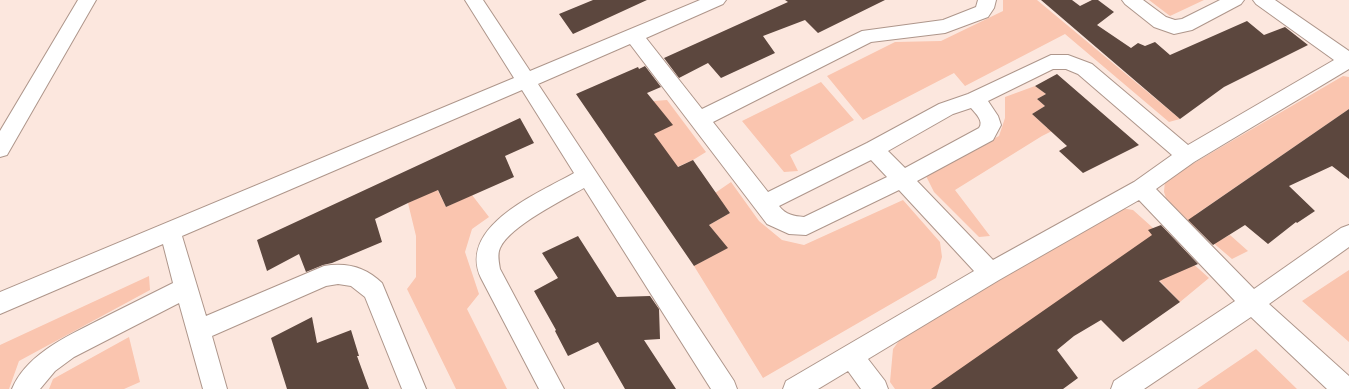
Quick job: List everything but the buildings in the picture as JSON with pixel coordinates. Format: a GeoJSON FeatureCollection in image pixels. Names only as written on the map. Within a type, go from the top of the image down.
{"type":"FeatureCollection","features":[{"type":"Feature","properties":{"kind":"street"},"geometry":{"type":"LineString","coordinates":[[0,149],[87,0]]}},
{"type":"Feature","properties":{"kind":"street"},"geometry":{"type":"LineString","coordinates":[[474,0],[586,176],[725,389]]}},
{"type":"Feature","properties":{"kind":"street"},"geometry":{"type":"LineString","coordinates":[[0,303],[526,82],[716,0]]}},
{"type":"Feature","properties":{"kind":"street"},"geometry":{"type":"LineString","coordinates":[[700,120],[868,36],[952,24],[982,12],[985,8],[987,0]]}},
{"type":"Feature","properties":{"kind":"street"},"geometry":{"type":"LineString","coordinates":[[1131,0],[1160,22],[1174,27],[1186,25],[1235,0]]}},
{"type":"Feature","properties":{"kind":"street"},"geometry":{"type":"LineString","coordinates":[[795,389],[991,273],[1141,188],[1186,156],[1349,60],[1262,0]]}},
{"type":"Feature","properties":{"kind":"street"},"geometry":{"type":"LineString","coordinates":[[634,36],[775,218],[794,226],[806,226],[902,179],[986,134],[990,131],[991,121],[989,116],[974,99]]}},
{"type":"Feature","properties":{"kind":"street"},"geometry":{"type":"LineString","coordinates":[[764,204],[874,149],[946,109],[974,99],[1052,62],[1068,62],[1085,69],[1186,156]]}},
{"type":"Feature","properties":{"kind":"street"},"geometry":{"type":"LineString","coordinates":[[874,149],[991,273]]}},
{"type":"Feature","properties":{"kind":"street"},"geometry":{"type":"LineString","coordinates":[[552,389],[489,271],[487,262],[488,252],[490,242],[503,226],[586,176]]}},
{"type":"Feature","properties":{"kind":"street"},"geometry":{"type":"LineString","coordinates":[[1141,188],[1252,303],[1346,389]]}},
{"type":"Feature","properties":{"kind":"street"},"geometry":{"type":"LineString","coordinates":[[170,232],[215,389]]}},
{"type":"Feature","properties":{"kind":"street"},"geometry":{"type":"LineString","coordinates":[[1123,389],[1252,303],[1349,235]]}},
{"type":"Feature","properties":{"kind":"street"},"geometry":{"type":"LineString","coordinates":[[199,330],[324,276],[348,274],[359,277],[368,282],[374,290],[414,389]]}},
{"type":"Feature","properties":{"kind":"street"},"geometry":{"type":"LineString","coordinates":[[24,389],[47,363],[66,349],[186,288]]}},
{"type":"Feature","properties":{"kind":"street"},"geometry":{"type":"LineString","coordinates":[[851,356],[876,389]]}},
{"type":"Feature","properties":{"kind":"shaded area"},"geometry":{"type":"Polygon","coordinates":[[[1003,0],[1037,0],[1180,119],[1169,122],[1065,34],[965,86],[954,73],[863,120],[827,76],[895,42],[941,41],[1003,11],[1003,0]]]}},
{"type":"Feature","properties":{"kind":"shaded area"},"geometry":{"type":"Polygon","coordinates":[[[1149,0],[1204,0],[1170,16],[1149,0]]]}},
{"type":"Feature","properties":{"kind":"shaded area"},"geometry":{"type":"Polygon","coordinates":[[[1343,76],[1349,77],[1349,109],[1195,215],[1222,239],[1230,235],[1248,251],[1232,259],[1168,204],[1164,192],[1165,180],[1343,76]]]}},
{"type":"Feature","properties":{"kind":"shaded area"},"geometry":{"type":"Polygon","coordinates":[[[821,82],[854,120],[790,155],[798,171],[784,172],[742,121],[821,82]]]}},
{"type":"Feature","properties":{"kind":"shaded area"},"geometry":{"type":"Polygon","coordinates":[[[1035,86],[1046,94],[1037,99],[1045,106],[1032,114],[1047,128],[1062,126],[1042,136],[955,190],[990,236],[979,237],[934,192],[926,176],[941,165],[999,136],[1005,118],[1005,97],[1035,86]]]}},
{"type":"Feature","properties":{"kind":"shaded area"},"geometry":{"type":"Polygon","coordinates":[[[667,100],[706,152],[693,160],[668,171],[658,140],[654,134],[654,101],[667,100]]]}},
{"type":"Feature","properties":{"kind":"shaded area"},"geometry":{"type":"Polygon","coordinates":[[[731,182],[759,221],[782,240],[804,245],[903,200],[940,242],[942,257],[936,278],[763,378],[694,266],[727,248],[709,225],[730,213],[715,193],[731,182]]]}},
{"type":"Feature","properties":{"kind":"shaded area"},"geometry":{"type":"Polygon","coordinates":[[[437,189],[446,207],[472,195],[489,217],[472,229],[465,252],[479,294],[467,309],[507,389],[456,389],[407,289],[416,277],[416,236],[408,203],[437,189]]]}},
{"type":"Feature","properties":{"kind":"shaded area"},"geometry":{"type":"Polygon","coordinates":[[[1115,207],[1133,210],[1209,278],[1180,302],[1157,278],[946,389],[895,389],[890,382],[893,349],[906,331],[1115,207]]]}},
{"type":"Feature","properties":{"kind":"shaded area"},"geometry":{"type":"Polygon","coordinates":[[[1349,270],[1349,342],[1302,301],[1349,270]]]}},
{"type":"Feature","properties":{"kind":"shaded area"},"geometry":{"type":"Polygon","coordinates":[[[149,276],[150,290],[19,361],[9,389],[0,389],[0,345],[149,276]]]}},
{"type":"Feature","properties":{"kind":"shaded area"},"geometry":{"type":"Polygon","coordinates":[[[129,337],[140,382],[124,389],[49,389],[53,379],[129,337]]]}},
{"type":"Feature","properties":{"kind":"shaded area"},"geometry":{"type":"Polygon","coordinates":[[[1256,349],[1297,389],[1197,389],[1256,349]]]}}]}
